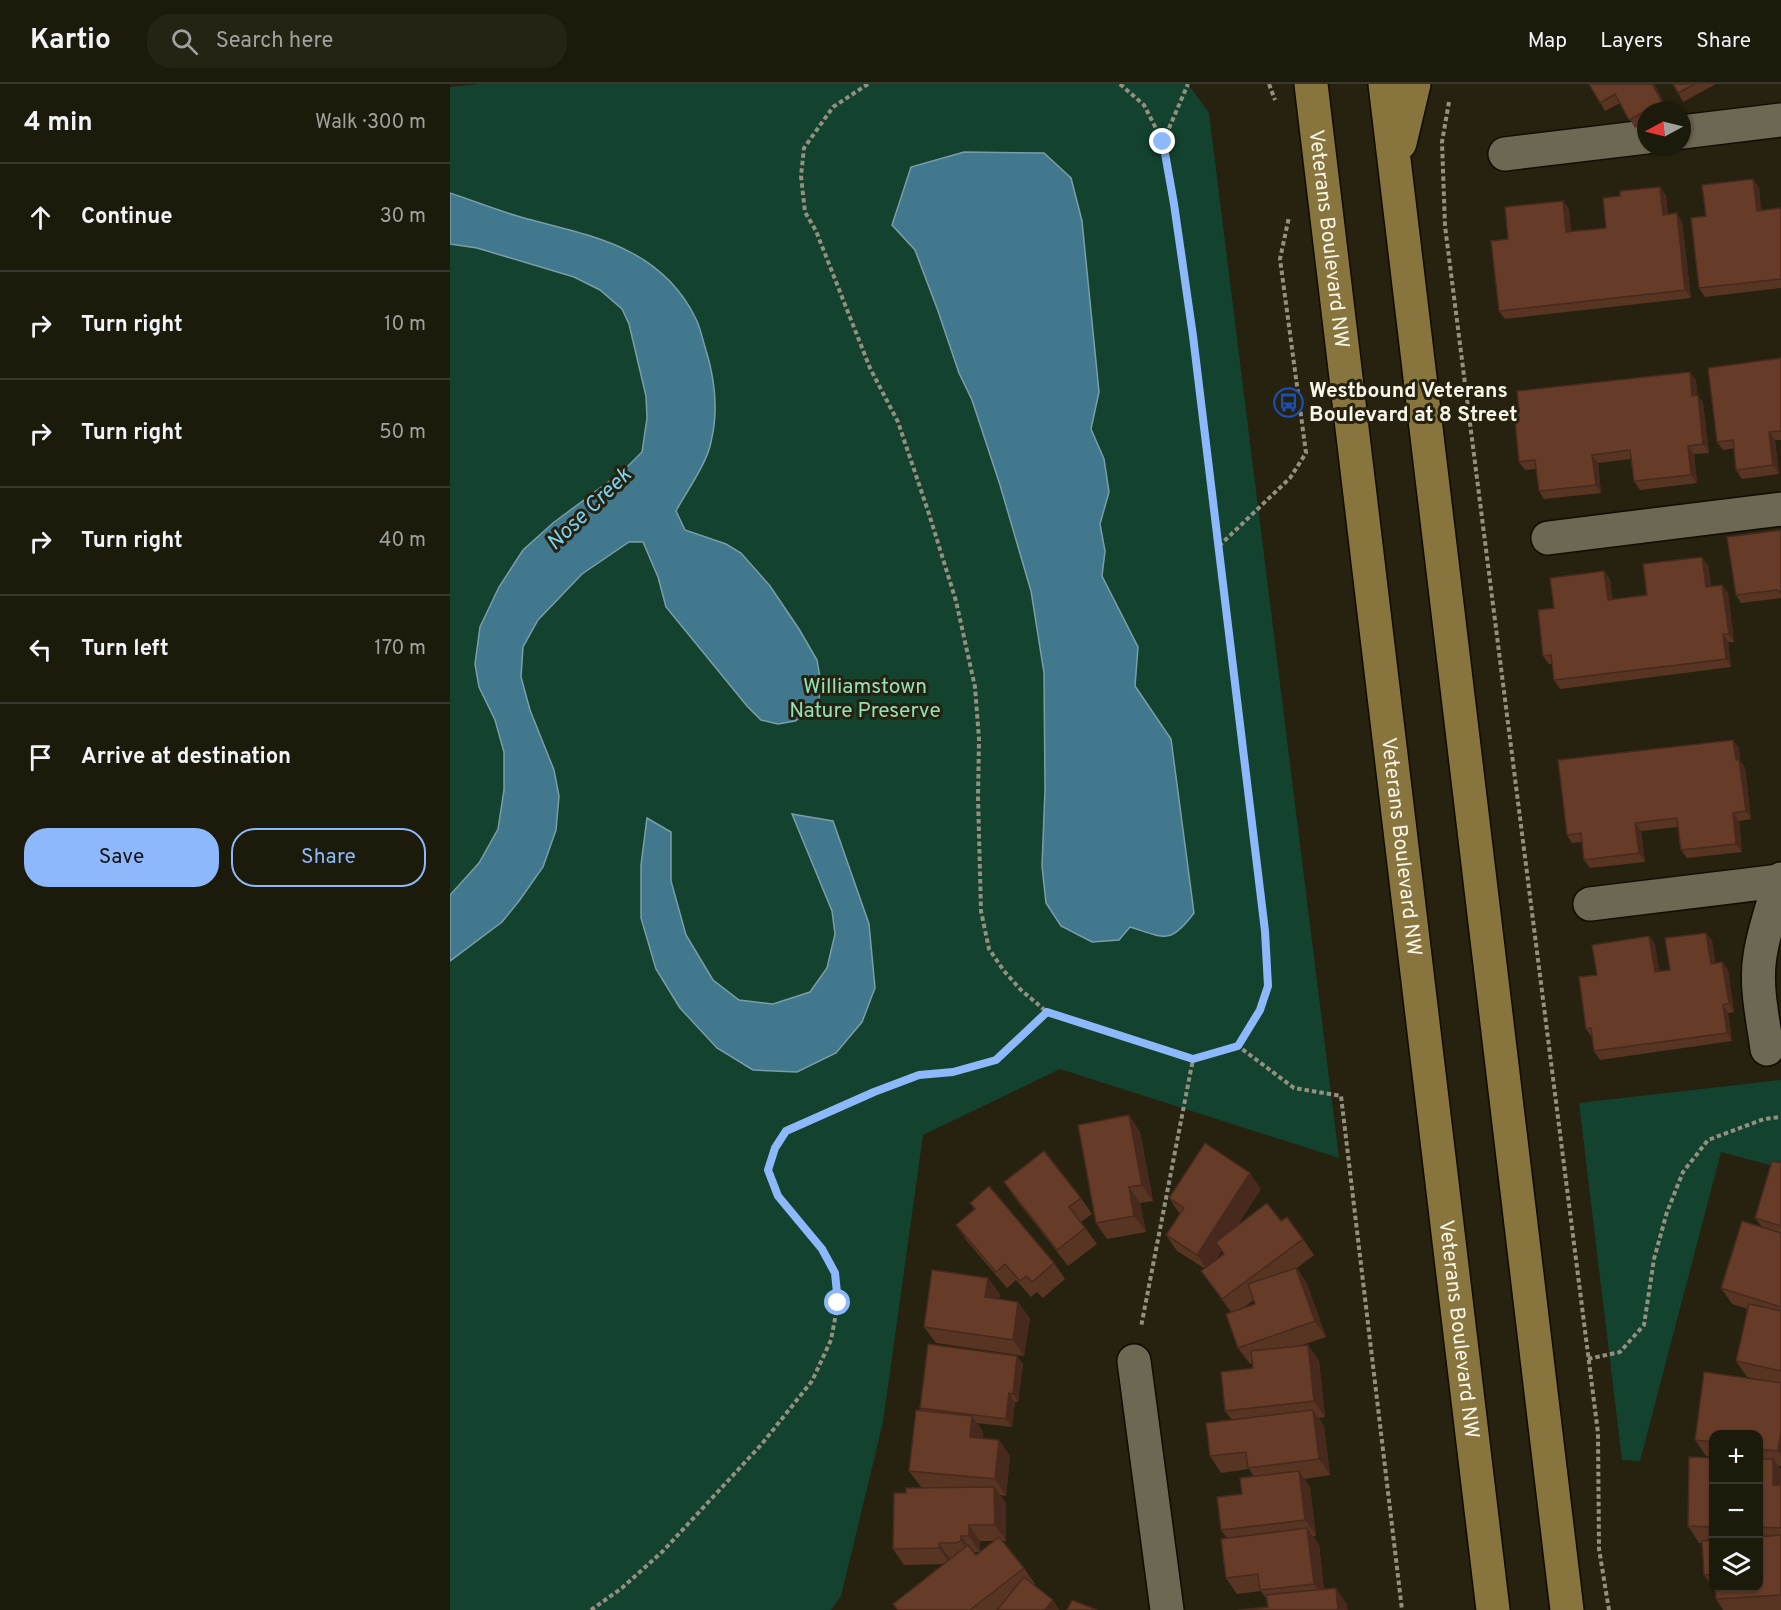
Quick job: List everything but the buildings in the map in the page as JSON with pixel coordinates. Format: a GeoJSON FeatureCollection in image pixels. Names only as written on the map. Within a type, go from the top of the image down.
{"type":"FeatureCollection","features":[{"type":"Feature","properties":{"kind":"main road","name":"Veterans Boulevard NW"},"geometry":{"type":"LineString","coordinates":[[1311,84],[1493,1610]]}},
{"type":"Feature","properties":{"kind":"main road"},"geometry":{"type":"LineString","coordinates":[[1385,84],[1567,1610]]}},
{"type":"Feature","properties":{"kind":"main road"},"geometry":{"type":"LineString","coordinates":[[1395,165],[1414,84]]}},
{"type":"Feature","properties":{"kind":"main road"},"geometry":{"type":"LineString","coordinates":[[1288,94],[1317,132]]}},
{"type":"Feature","properties":{"kind":"street"},"geometry":{"type":"LineString","coordinates":[[1691,131],[1781,120]]}},
{"type":"Feature","properties":{"kind":"street"},"geometry":{"type":"LineString","coordinates":[[1505,154],[1637,138]]}},
{"type":"Feature","properties":{"kind":"street"},"geometry":{"type":"LineString","coordinates":[[1548,538],[1781,509]]}},
{"type":"Feature","properties":{"kind":"street"},"geometry":{"type":"LineString","coordinates":[[1590,904],[1781,880],[1766,925],[1760,957],[1759,979],[1767,1049]]}},
{"type":"Feature","properties":{"kind":"street"},"geometry":{"type":"LineString","coordinates":[[1134,1361],[1167,1610]]}},
{"type":"Feature","properties":{"kind":"path"},"geometry":{"type":"LineString","coordinates":[[868,84],[833,107],[804,148],[801,176],[805,212],[816,231],[870,368],[897,422],[956,601],[975,687],[979,739],[981,911],[989,949],[1021,990],[1047,1012],[1193,1059],[1238,1046],[1260,1010],[1268,986],[1265,931],[1193,336],[1174,204],[1163,142],[1144,105],[1120,84]]}},
{"type":"Feature","properties":{"kind":"path"},"geometry":{"type":"LineString","coordinates":[[1163,142],[1188,84]]}},
{"type":"Feature","properties":{"kind":"path"},"geometry":{"type":"LineString","coordinates":[[1269,84],[1288,94]]}},
{"type":"Feature","properties":{"kind":"path"},"geometry":{"type":"LineString","coordinates":[[1450,96],[1442,142],[1445,226],[1598,1433],[1599,1549],[1609,1610]]}},
{"type":"Feature","properties":{"kind":"path"},"geometry":{"type":"LineString","coordinates":[[1219,546],[1290,478],[1306,453],[1280,259],[1290,210]]}},
{"type":"Feature","properties":{"kind":"path"},"geometry":{"type":"LineString","coordinates":[[591,1610],[622,1588],[663,1551],[761,1445],[812,1381],[831,1341],[838,1303],[835,1273],[822,1249],[778,1196],[768,1170],[775,1148],[786,1131],[919,1075],[953,1072],[996,1060],[1047,1012]]}},
{"type":"Feature","properties":{"kind":"path"},"geometry":{"type":"LineString","coordinates":[[1238,1046],[1294,1088],[1341,1096],[1402,1610]]}},
{"type":"Feature","properties":{"kind":"path"},"geometry":{"type":"LineString","coordinates":[[1134,1361],[1193,1059]]}},
{"type":"Feature","properties":{"kind":"path"},"geometry":{"type":"LineString","coordinates":[[1588,1359],[1620,1352],[1644,1325],[1654,1259],[1667,1212],[1683,1172],[1708,1140],[1764,1119],[1781,1117]]}},
{"type":"Feature","properties":{"kind":"green space","name":"Williamstown Nature Preserve"},"geometry":{"type":"Polygon","coordinates":[[[480,84],[1188,84],[1209,113],[1339,1158],[1060,1069],[923,1135],[883,1422],[841,1596],[831,1610],[450,1610],[450,87],[480,84]]]}},
{"type":"Feature","properties":{"kind":"green space"},"geometry":{"type":"Polygon","coordinates":[[[1781,1080],[1781,1168],[1721,1152],[1640,1461],[1622,1460],[1579,1103],[1781,1080]]]}},
{"type":"Feature","properties":{"kind":"water"},"geometry":{"type":"Polygon","coordinates":[[[964,152],[1044,153],[1071,178],[1082,221],[1099,392],[1091,429],[1104,459],[1109,492],[1100,524],[1105,551],[1102,576],[1138,647],[1135,686],[1171,739],[1194,913],[1179,930],[1166,936],[1130,927],[1119,940],[1092,942],[1061,926],[1046,903],[1042,866],[1045,789],[1044,673],[1031,591],[972,400],[959,373],[915,250],[892,225],[911,167],[964,152]]]}},
{"type":"Feature","properties":{"kind":"water","name":"Nose Creek"},"geometry":{"type":"Polygon","coordinates":[[[450,193],[622,248],[663,275],[680,293],[700,328],[715,394],[715,418],[709,450],[676,511],[685,530],[726,544],[741,553],[770,586],[817,660],[821,683],[819,699],[808,713],[795,721],[778,724],[761,720],[666,607],[658,577],[643,542],[629,542],[582,574],[538,620],[523,647],[521,677],[530,710],[554,770],[559,796],[556,830],[543,867],[519,901],[502,922],[450,961],[450,895],[479,863],[498,829],[504,790],[504,752],[495,720],[479,687],[475,664],[480,627],[499,587],[523,550],[553,523],[623,471],[642,452],[647,418],[646,396],[629,324],[622,309],[600,290],[574,277],[477,248],[450,244],[450,193]]]}},
{"type":"Feature","properties":{"kind":"water"},"geometry":{"type":"Polygon","coordinates":[[[792,814],[833,821],[869,924],[875,988],[862,1022],[836,1053],[797,1072],[753,1070],[717,1048],[680,1008],[656,969],[641,918],[641,865],[647,818],[671,832],[671,881],[686,935],[713,980],[739,1000],[773,1004],[810,992],[827,968],[835,934],[832,911],[792,814]]]}},
{"type":"Feature","properties":{"kind":"place","name":"Westbound Veterans Boulevard at 8 Street"},"geometry":{"type":"Point","coordinates":[1288,402]}},
{"type":"Feature","properties":{"kind":"route"},"geometry":{"type":"LineString","coordinates":[[838,1303],[835,1273],[822,1249],[778,1196],[768,1170],[775,1148],[786,1131],[919,1075],[953,1072],[996,1060],[1047,1012],[1193,1059],[1238,1046],[1260,1010],[1268,986],[1265,931],[1211,476],[1193,336],[1163,142]]}}]}
